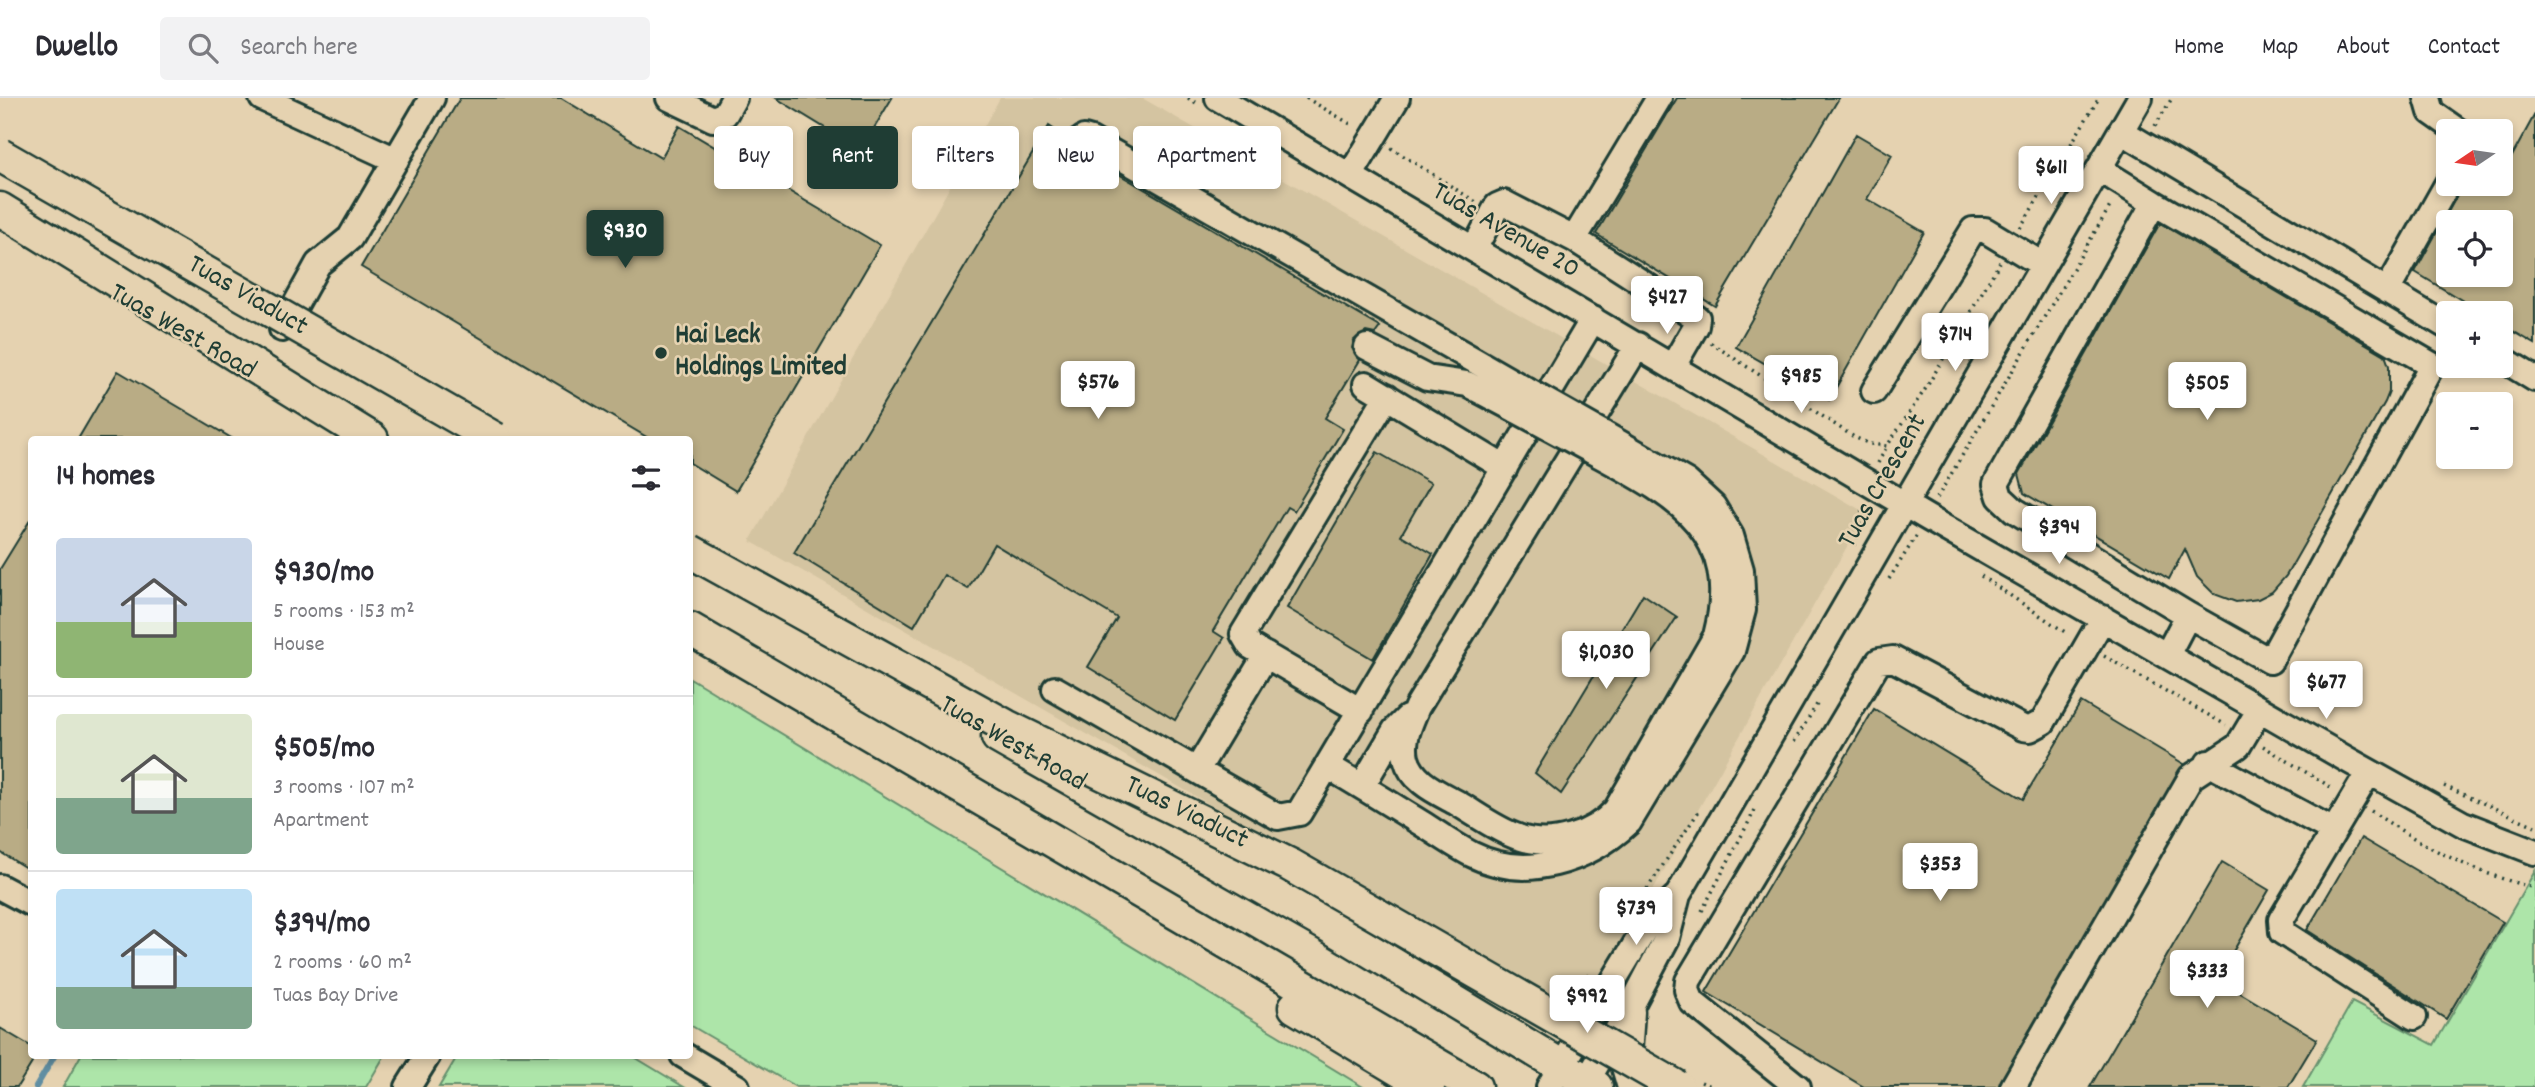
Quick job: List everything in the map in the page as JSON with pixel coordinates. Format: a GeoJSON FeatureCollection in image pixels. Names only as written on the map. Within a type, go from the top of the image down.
{"type":"FeatureCollection","features":[{"type":"Feature","properties":{"kind":"main road","name":"Tuas Viaduct"},"geometry":{"type":"LineString","coordinates":[[0,155],[490,436]]}},
{"type":"Feature","properties":{"kind":"main road","name":"Tuas West Road"},"geometry":{"type":"LineString","coordinates":[[0,164],[471,436]]}},
{"type":"Feature","properties":{"kind":"main road","name":"Tuas Viaduct"},"geometry":{"type":"LineString","coordinates":[[0,209],[367,436]]}},
{"type":"Feature","properties":{"kind":"main road","name":"Tuas West Road"},"geometry":{"type":"LineString","coordinates":[[0,227],[359,436]]}},
{"type":"Feature","properties":{"kind":"main road","name":"Tuas Viaduct"},"geometry":{"type":"LineString","coordinates":[[693,553],[1006,726],[1290,865],[1677,1087]]}},
{"type":"Feature","properties":{"kind":"main road","name":"Tuas West Road"},"geometry":{"type":"LineString","coordinates":[[693,563],[1326,924],[1575,1082]]}},
{"type":"Feature","properties":{"kind":"main road"},"geometry":{"type":"LineString","coordinates":[[693,631],[1475,1087]]}},
{"type":"Feature","properties":{"kind":"main road"},"geometry":{"type":"LineString","coordinates":[[693,638],[997,827],[1429,1087]]}},
{"type":"Feature","properties":{"kind":"main road"},"geometry":{"type":"LineString","coordinates":[[1628,1012],[1625,1056],[1634,1087]]}},
{"type":"Feature","properties":{"kind":"street"},"geometry":{"type":"LineString","coordinates":[[262,98],[396,160]]}},
{"type":"Feature","properties":{"kind":"street"},"geometry":{"type":"LineString","coordinates":[[282,329],[318,264],[350,238],[432,98]]}},
{"type":"Feature","properties":{"kind":"street"},"geometry":{"type":"LineString","coordinates":[[669,98],[713,119],[725,114],[734,98]]}},
{"type":"Feature","properties":{"kind":"street","name":"Tuas Avenue 20"},"geometry":{"type":"LineString","coordinates":[[1218,98],[1673,366],[1917,518],[2103,618],[2463,824],[2535,852]]}},
{"type":"Feature","properties":{"kind":"street"},"geometry":{"type":"LineString","coordinates":[[1574,239],[1659,98]]}},
{"type":"Feature","properties":{"kind":"street","name":"Tuas Crescent"},"geometry":{"type":"LineString","coordinates":[[1575,1082],[1649,922],[1678,895],[1917,518],[2043,265],[2140,98]]}},
{"type":"Feature","properties":{"kind":"street"},"geometry":{"type":"LineString","coordinates":[[2427,98],[2431,112],[2441,119]]}},
{"type":"Feature","properties":{"kind":"street"},"geometry":{"type":"LineString","coordinates":[[1350,176],[1374,137],[1390,100]]}},
{"type":"Feature","properties":{"kind":"street"},"geometry":{"type":"LineString","coordinates":[[2121,131],[2436,320]]}},
{"type":"Feature","properties":{"kind":"street"},"geometry":{"type":"LineString","coordinates":[[1119,157],[1522,401],[1597,442],[1688,482],[1713,506],[1731,536],[1741,570],[1743,610],[1732,651],[1629,822],[1608,842],[1581,856],[1540,867],[1509,866],[1473,855],[1329,767]]}},
{"type":"Feature","properties":{"kind":"street"},"geometry":{"type":"LineString","coordinates":[[2099,169],[2432,365],[2270,661],[2014,510],[2000,497],[1996,484],[2154,203]]}},
{"type":"Feature","properties":{"kind":"street"},"geometry":{"type":"LineString","coordinates":[[2387,291],[2441,196]]}},
{"type":"Feature","properties":{"kind":"street"},"geometry":{"type":"LineString","coordinates":[[1474,248],[1497,206],[1504,203],[1574,239],[1697,318],[1693,331],[1673,366]]}},
{"type":"Feature","properties":{"kind":"street"},"geometry":{"type":"LineString","coordinates":[[1874,391],[1969,233],[1979,228],[2043,265]]}},
{"type":"Feature","properties":{"kind":"street"},"geometry":{"type":"LineString","coordinates":[[1055,689],[1279,817],[1286,818],[1299,813],[1329,767],[1593,319]]}},
{"type":"Feature","properties":{"kind":"street"},"geometry":{"type":"LineString","coordinates":[[1597,442],[1678,500],[1696,517],[1713,544],[1722,572],[1724,606],[1716,636],[1616,810],[1607,820],[1573,837],[1537,841],[1517,837],[1420,782],[1407,761],[1404,741],[1417,707],[1638,345]]}},
{"type":"Feature","properties":{"kind":"street"},"geometry":{"type":"LineString","coordinates":[[1367,347],[1427,378],[1467,384],[1522,401]]}},
{"type":"Feature","properties":{"kind":"street"},"geometry":{"type":"LineString","coordinates":[[2513,365],[2535,379]]}},
{"type":"Feature","properties":{"kind":"street"},"geometry":{"type":"LineString","coordinates":[[1361,711],[1250,646],[1243,634],[1376,390],[1505,468]]}},
{"type":"Feature","properties":{"kind":"street"},"geometry":{"type":"LineString","coordinates":[[2167,655],[2188,615]]}},
{"type":"Feature","properties":{"kind":"street"},"geometry":{"type":"LineString","coordinates":[[1798,1087],[1692,1002],[1687,990],[1688,981],[1879,660],[1893,659],[2023,728],[2030,729],[2043,722],[2103,618]]}},
{"type":"Feature","properties":{"kind":"street"},"geometry":{"type":"LineString","coordinates":[[1197,770],[1266,654]]}},
{"type":"Feature","properties":{"kind":"street"},"geometry":{"type":"LineString","coordinates":[[1362,786],[1395,730],[1417,707]]}},
{"type":"Feature","properties":{"kind":"street"},"geometry":{"type":"LineString","coordinates":[[2013,1087],[2190,776],[2238,746],[2260,709]]}},
{"type":"Feature","properties":{"kind":"street"},"geometry":{"type":"LineString","coordinates":[[2208,763],[2334,831]]}},
{"type":"Feature","properties":{"kind":"street"},"geometry":{"type":"LineString","coordinates":[[2369,772],[2281,920],[2282,932],[2414,1017]]}},
{"type":"Feature","properties":{"kind":"street"},"geometry":{"type":"LineString","coordinates":[[0,887],[28,902]]}},
{"type":"Feature","properties":{"kind":"street","name":"Tuas Crescent"},"geometry":{"type":"LineString","coordinates":[[1575,1082],[1628,1012],[1667,938],[1678,895]]}},
{"type":"Feature","properties":{"kind":"street"},"geometry":{"type":"LineString","coordinates":[[408,1087],[426,1059]]}},
{"type":"Feature","properties":{"kind":"street"},"geometry":{"type":"LineString","coordinates":[[690,1059],[737,1087]]}},
{"type":"Feature","properties":{"kind":"path"},"geometry":{"type":"LineString","coordinates":[[1306,98],[1374,137],[1493,213]]}},
{"type":"Feature","properties":{"kind":"path"},"geometry":{"type":"LineString","coordinates":[[1693,331],[1854,437],[1870,444],[1887,446],[1926,388],[2099,98]]}},
{"type":"Feature","properties":{"kind":"path"},"geometry":{"type":"LineString","coordinates":[[2144,145],[2172,98]]}},
{"type":"Feature","properties":{"kind":"path"},"geometry":{"type":"LineString","coordinates":[[1884,587],[1917,518],[2124,184]]}},
{"type":"Feature","properties":{"kind":"path"},"geometry":{"type":"LineString","coordinates":[[1852,552],[1863,520],[1861,499]]}},
{"type":"Feature","properties":{"kind":"path"},"geometry":{"type":"LineString","coordinates":[[1917,518],[1929,542]]}},
{"type":"Feature","properties":{"kind":"path"},"geometry":{"type":"LineString","coordinates":[[1974,572],[2087,646],[2244,735],[2430,850],[2492,877],[2535,888]]}},
{"type":"Feature","properties":{"kind":"path"},"geometry":{"type":"LineString","coordinates":[[1790,749],[1823,693]]}},
{"type":"Feature","properties":{"kind":"path"},"geometry":{"type":"LineString","coordinates":[[2443,786],[2535,826]]}},
{"type":"Feature","properties":{"kind":"path"},"geometry":{"type":"LineString","coordinates":[[1701,915],[1759,802]]}},
{"type":"Feature","properties":{"kind":"path"},"geometry":{"type":"LineString","coordinates":[[1640,901],[1700,809]]}},
{"type":"Feature","properties":{"kind":"path"},"geometry":{"type":"LineString","coordinates":[[1563,1010],[1594,967]]}},
{"type":"Feature","properties":{"kind":"shaded area"},"geometry":{"type":"Polygon","coordinates":[[[1000,98],[1142,98],[1191,126],[1133,126],[1133,189],[1281,189],[1281,178],[1866,513],[1581,1017],[750,541],[949,189],[1019,189],[1019,126],[984,126],[1000,98]]]}},
{"type":"Feature","properties":{"kind":"green space"},"geometry":{"type":"Polygon","coordinates":[[[693,680],[1363,1087],[796,1087],[693,1027],[693,680]]]}},
{"type":"Feature","properties":{"kind":"green space"},"geometry":{"type":"Polygon","coordinates":[[[2535,871],[2535,1087],[2303,1087],[2352,1002],[2434,1045],[2535,871]]]}},
{"type":"Feature","properties":{"kind":"green space"},"geometry":{"type":"Polygon","coordinates":[[[79,1059],[383,1059],[366,1087],[63,1087],[79,1059]]]}},
{"type":"Feature","properties":{"kind":"green space"},"geometry":{"type":"Polygon","coordinates":[[[638,1059],[684,1087],[439,1087],[455,1060],[638,1059]]]}},
{"type":"Feature","properties":{"kind":"building","name":"Hai Leck Holdings Limited"},"geometry":{"type":"Polygon","coordinates":[[[460,98],[561,98],[661,158],[679,126],[714,147],[714,189],[785,189],[880,245],[736,491],[693,465],[693,436],[645,436],[361,267],[460,98]]]}},
{"type":"Feature","properties":{"kind":"building"},"geometry":{"type":"Polygon","coordinates":[[[776,98],[892,98],[875,126],[822,126],[776,98]]]}},
{"type":"Feature","properties":{"kind":"building"},"geometry":{"type":"Polygon","coordinates":[[[1677,98],[1839,98],[1715,306],[1596,234],[1677,98]]]}},
{"type":"Feature","properties":{"kind":"building"},"geometry":{"type":"Polygon","coordinates":[[[2535,114],[2535,344],[2513,331],[2513,301],[2463,301],[2440,287],[2513,287],[2513,210],[2449,210],[2456,196],[2513,196],[2513,154],[2535,114]]]}},
{"type":"Feature","properties":{"kind":"building"},"geometry":{"type":"Polygon","coordinates":[[[1856,134],[1892,155],[1867,199],[1924,232],[1829,400],[1736,347],[1856,134]]]}},
{"type":"Feature","properties":{"kind":"building"},"geometry":{"type":"Polygon","coordinates":[[[1033,153],[1033,189],[1119,189],[1119,174],[1133,182],[1133,189],[1144,189],[1380,327],[1375,334],[1366,332],[1354,340],[1352,348],[1360,360],[1325,418],[1343,429],[1294,511],[1287,507],[1213,631],[1224,638],[1175,720],[1088,667],[1117,618],[994,544],[968,589],[944,575],[914,626],[794,553],[1011,189],[1019,189],[1019,176],[1033,153]]]}},
{"type":"Feature","properties":{"kind":"building"},"geometry":{"type":"Polygon","coordinates":[[[2160,223],[2385,355],[2389,366],[2389,392],[2385,402],[2286,576],[2272,592],[2258,599],[2236,602],[2214,594],[2197,577],[2185,549],[2169,579],[2024,493],[2019,474],[2160,223]]]}},
{"type":"Feature","properties":{"kind":"building"},"geometry":{"type":"Polygon","coordinates":[[[2436,234],[2436,285],[2415,272],[2436,234]]]}},
{"type":"Feature","properties":{"kind":"building"},"geometry":{"type":"Polygon","coordinates":[[[118,371],[228,436],[80,436],[118,371]]]}},
{"type":"Feature","properties":{"kind":"building"},"geometry":{"type":"Polygon","coordinates":[[[1377,452],[1431,483],[1401,535],[1433,554],[1373,659],[1287,608],[1377,452]]]}},
{"type":"Feature","properties":{"kind":"building"},"geometry":{"type":"Polygon","coordinates":[[[28,524],[26,868],[0,852],[0,569],[28,524]]]}},
{"type":"Feature","properties":{"kind":"building"},"geometry":{"type":"Polygon","coordinates":[[[1643,594],[1677,617],[1561,794],[1535,773],[1643,594]]]}},
{"type":"Feature","properties":{"kind":"building"},"geometry":{"type":"Polygon","coordinates":[[[2081,702],[2184,764],[1998,1087],[1864,1087],[1706,992],[1874,709],[2023,799],[2081,702]]]}},
{"type":"Feature","properties":{"kind":"building"},"geometry":{"type":"Polygon","coordinates":[[[2361,838],[2503,922],[2446,1019],[2307,930],[2361,838]]]}},
{"type":"Feature","properties":{"kind":"building"},"geometry":{"type":"Polygon","coordinates":[[[2222,862],[2269,890],[2217,979],[2317,1039],[2288,1087],[2090,1087],[2222,862]]]}},
{"type":"Feature","properties":{"kind":"building"},"geometry":{"type":"Polygon","coordinates":[[[0,1028],[28,1045],[28,1059],[32,1059],[32,1063],[17,1087],[0,1087],[0,1028]]]}},
{"type":"Feature","properties":{"kind":"waterway"},"geometry":{"type":"LineString","coordinates":[[36,1087],[53,1059]]}},
{"type":"Feature","properties":{"kind":"place","name":"Hai Leck Holdings Limited"},"geometry":{"type":"Point","coordinates":[661,353]}}]}
